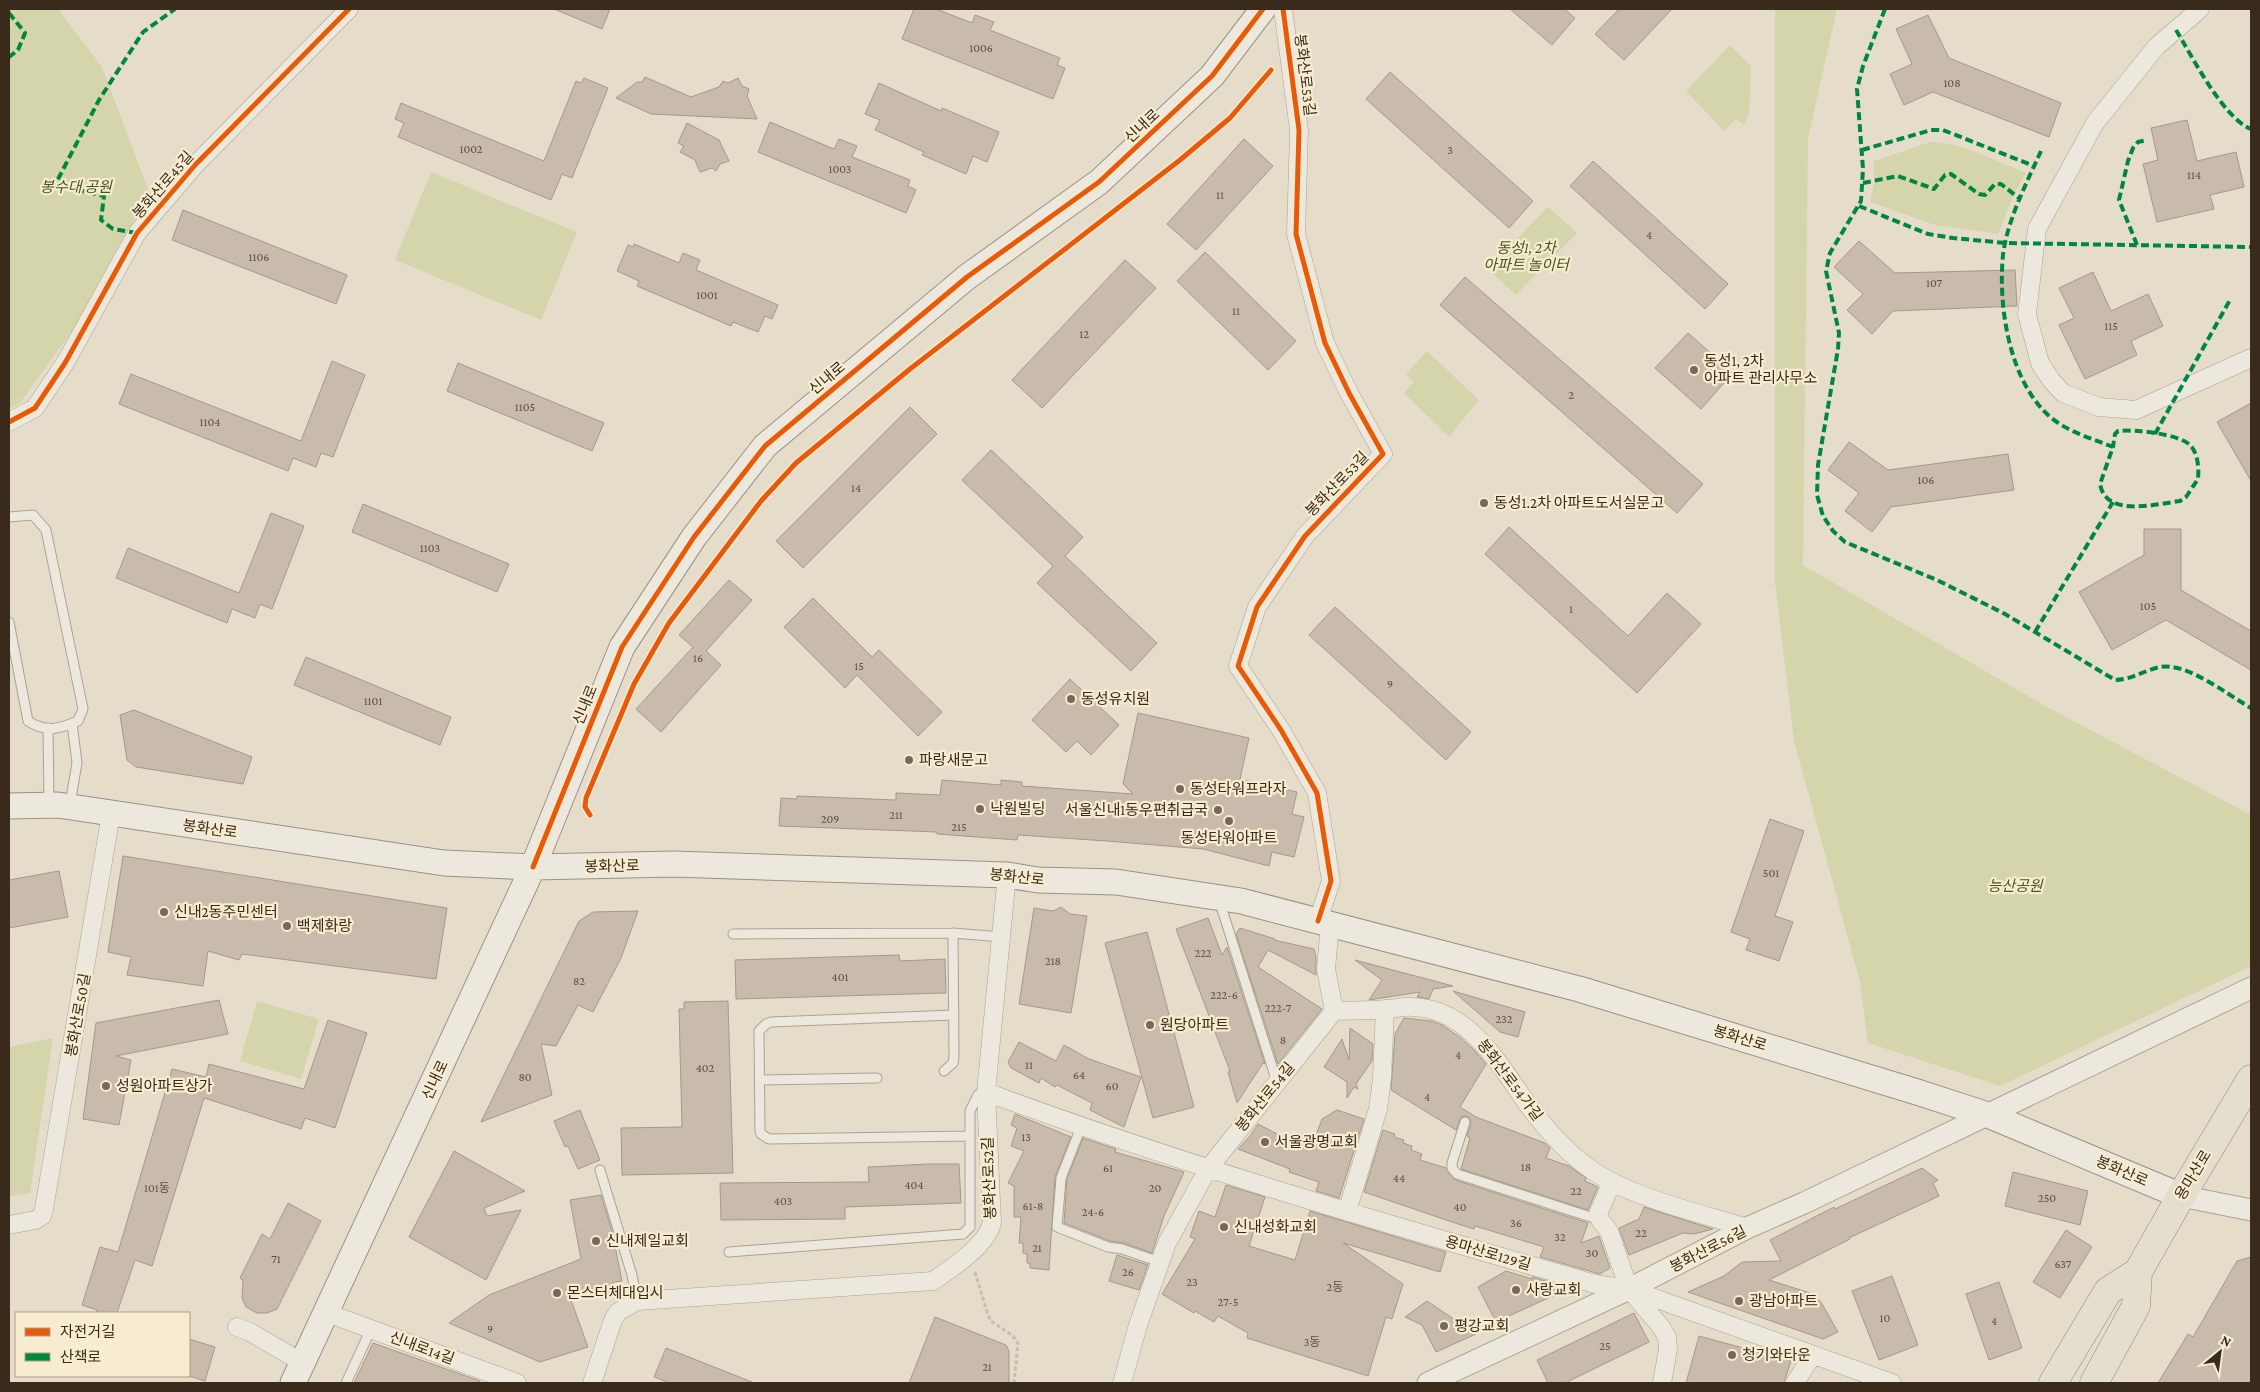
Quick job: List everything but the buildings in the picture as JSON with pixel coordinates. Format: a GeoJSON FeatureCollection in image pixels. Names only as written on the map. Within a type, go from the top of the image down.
{"type":"FeatureCollection","features":[{"type":"Feature","properties":{"kind":"main road","name":"신내로"},"geometry":{"type":"LineString","coordinates":[[298,1373],[533,868],[622,647],[694,537],[765,446],[967,277],[1100,182],[1212,76],[1263,9]]}},
{"type":"Feature","properties":{"kind":"main road","name":"봉화산로"},"geometry":{"type":"LineString","coordinates":[[9,806],[59,806],[444,863],[533,868],[674,864],[1007,874],[1038,880],[1116,882],[1218,897],[1579,989],[1988,1115],[2181,1196]]}},
{"type":"Feature","properties":{"kind":"main road","name":"용마산로"},"geometry":{"type":"LineString","coordinates":[[2094,1383],[2136,1306],[2138,1272],[2251,1080]]}},
{"type":"Feature","properties":{"kind":"main road","name":"용마산로"},"geometry":{"type":"LineString","coordinates":[[2053,1383],[2108,1291],[2138,1272]]}},
{"type":"Feature","properties":{"kind":"street","name":"봉화산로45길"},"geometry":{"type":"LineString","coordinates":[[9,422],[35,408],[65,363],[137,233],[196,164],[349,9]]}},
{"type":"Feature","properties":{"kind":"street","name":"봉화산로53길"},"geometry":{"type":"LineString","coordinates":[[1283,9],[1299,130],[1296,234],[1324,343],[1348,393],[1383,454],[1305,536],[1257,608],[1238,666],[1281,730],[1317,793],[1331,881],[1324,923]]}},
{"type":"Feature","properties":{"kind":"street"},"geometry":{"type":"LineString","coordinates":[[2200,9],[2156,47],[2095,123],[2037,229],[2027,314],[2040,363],[2051,380],[2063,393],[2099,407],[2136,410],[2251,358]]}},
{"type":"Feature","properties":{"kind":"street","name":"봉화산로50길"},"geometry":{"type":"LineString","coordinates":[[9,1225],[35,1220],[42,1216],[110,814]]}},
{"type":"Feature","properties":{"kind":"street","name":"봉화산로52길"},"geometry":{"type":"LineString","coordinates":[[638,1301],[933,1281],[962,1260],[990,1231],[992,1223],[986,1092],[1007,874]]}},
{"type":"Feature","properties":{"kind":"street"},"geometry":{"type":"LineString","coordinates":[[1324,923],[1326,968],[1334,1011]]}},
{"type":"Feature","properties":{"kind":"street","name":"봉화산로56길"},"geometry":{"type":"LineString","coordinates":[[1428,1383],[1629,1289],[1748,1228],[1804,1203],[2251,988]]}},
{"type":"Feature","properties":{"kind":"street","name":"봉화산로54가길"},"geometry":{"type":"LineString","coordinates":[[1334,1011],[1385,1010],[1413,1006],[1439,1012],[1458,1021],[1476,1035],[1533,1111],[1561,1144],[1588,1168],[1632,1191],[1748,1228]]}},
{"type":"Feature","properties":{"kind":"street"},"geometry":{"type":"LineString","coordinates":[[1347,1212],[1378,1108],[1382,1078],[1385,1010]]}},
{"type":"Feature","properties":{"kind":"street","name":"봉화산로54길"},"geometry":{"type":"LineString","coordinates":[[1122,1383],[1138,1325],[1167,1243],[1208,1169],[1334,1011]]}},
{"type":"Feature","properties":{"kind":"street","name":"용마산로129길"},"geometry":{"type":"LineString","coordinates":[[986,1092],[1081,1127],[1347,1212],[1595,1284],[1629,1289],[1812,1356],[1892,1383]]}},
{"type":"Feature","properties":{"kind":"street"},"geometry":{"type":"LineString","coordinates":[[1612,1182],[1598,1214],[1600,1220],[1609,1231],[1629,1289],[1661,1327],[1667,1337],[1668,1349],[1662,1383]]}},
{"type":"Feature","properties":{"kind":"street","name":"봉화산로"},"geometry":{"type":"LineString","coordinates":[[2181,1196],[2251,1210]]}},
{"type":"Feature","properties":{"kind":"street"},"geometry":{"type":"LineString","coordinates":[[592,1383],[613,1320],[623,1309],[638,1301]]}},
{"type":"Feature","properties":{"kind":"street","name":"신내로14길"},"geometry":{"type":"LineString","coordinates":[[327,1313],[517,1383]]}},
{"type":"Feature","properties":{"kind":"street"},"geometry":{"type":"LineString","coordinates":[[237,1327],[250,1332],[298,1373]]}},
{"type":"Feature","properties":{"kind":"street"},"geometry":{"type":"LineString","coordinates":[[1795,1383],[1812,1356]]}},
{"type":"Feature","properties":{"kind":"lane"},"geometry":{"type":"LineString","coordinates":[[9,517],[33,515],[46,530],[83,709],[78,721],[62,728],[40,729],[28,721],[9,622]]}},
{"type":"Feature","properties":{"kind":"lane"},"geometry":{"type":"LineString","coordinates":[[59,806],[77,763],[72,723]]}},
{"type":"Feature","properties":{"kind":"lane"},"geometry":{"type":"LineString","coordinates":[[48,728],[59,806]]}},
{"type":"Feature","properties":{"kind":"lane"},"geometry":{"type":"LineString","coordinates":[[1218,897],[1277,1082]]}},
{"type":"Feature","properties":{"kind":"lane"},"geometry":{"type":"LineString","coordinates":[[944,1071],[952,1063],[954,1056],[953,933]]}},
{"type":"Feature","properties":{"kind":"lane"},"geometry":{"type":"LineString","coordinates":[[733,934],[953,933],[1002,938]]}},
{"type":"Feature","properties":{"kind":"lane"},"geometry":{"type":"LineString","coordinates":[[954,1016],[771,1022],[766,1024],[760,1031],[760,1131],[769,1139],[970,1136]]}},
{"type":"Feature","properties":{"kind":"lane"},"geometry":{"type":"LineString","coordinates":[[760,1080],[877,1078]]}},
{"type":"Feature","properties":{"kind":"lane"},"geometry":{"type":"LineString","coordinates":[[730,1252],[963,1234],[970,1226],[971,1106],[978,1095],[986,1092]]}},
{"type":"Feature","properties":{"kind":"lane"},"geometry":{"type":"LineString","coordinates":[[1465,1122],[1452,1163],[1452,1168],[1457,1174],[1600,1220]]}},
{"type":"Feature","properties":{"kind":"lane"},"geometry":{"type":"LineString","coordinates":[[1081,1127],[1061,1178],[1057,1226],[1108,1247],[1160,1262]]}},
{"type":"Feature","properties":{"kind":"lane"},"geometry":{"type":"LineString","coordinates":[[600,1170],[638,1301]]}},
{"type":"Feature","properties":{"kind":"lane"},"geometry":{"type":"LineString","coordinates":[[346,1383],[371,1329]]}},
{"type":"Feature","properties":{"kind":"path"},"geometry":{"type":"LineString","coordinates":[[970,1252],[991,1321],[1013,1336],[1018,1343],[1014,1383]]}},
{"type":"Feature","properties":{"kind":"green space","name":"봉수대 공원"},"geometry":{"type":"Polygon","coordinates":[[[9,9],[58,9],[102,67],[149,192],[74,328],[21,402],[9,409],[9,9]]]}},
{"type":"Feature","properties":{"kind":"green space","name":"능산공원"},"geometry":{"type":"Polygon","coordinates":[[[1775,9],[1837,9],[1808,138],[1803,565],[2047,707],[2251,815],[2251,966],[2000,1086],[1868,1043],[1860,982],[1794,741],[1775,582],[1775,9]]]}},
{"type":"Feature","properties":{"kind":"green space"},"geometry":{"type":"Polygon","coordinates":[[[1730,45],[1751,66],[1749,113],[1744,125],[1736,119],[1724,131],[1686,91],[1730,45]]]}},
{"type":"Feature","properties":{"kind":"green space"},"geometry":{"type":"Polygon","coordinates":[[[1930,142],[1954,145],[1967,149],[2026,173],[2014,194],[1998,234],[1935,225],[1870,202],[1874,183],[1874,161],[1930,142]]]}},
{"type":"Feature","properties":{"kind":"green space"},"geometry":{"type":"Polygon","coordinates":[[[431,172],[577,232],[541,320],[395,260],[431,172]]]}},
{"type":"Feature","properties":{"kind":"green space","name":"동성1, 2차 아파트 놀이터"},"geometry":{"type":"Polygon","coordinates":[[[1548,207],[1577,233],[1516,295],[1488,269],[1548,207]]]}},
{"type":"Feature","properties":{"kind":"green space"},"geometry":{"type":"Polygon","coordinates":[[[1427,351],[1479,400],[1449,437],[1404,393],[1414,382],[1406,374],[1427,351]]]}},
{"type":"Feature","properties":{"kind":"green space"},"geometry":{"type":"Polygon","coordinates":[[[257,1001],[319,1019],[301,1079],[240,1061],[257,1001]]]}},
{"type":"Feature","properties":{"kind":"green space"},"geometry":{"type":"Polygon","coordinates":[[[53,1038],[30,1193],[9,1196],[9,1047],[53,1038]]]}},
{"type":"Feature","properties":{"kind":"marked path"},"geometry":{"type":"LineString","coordinates":[[137,233],[113,229],[101,220],[104,196],[55,185],[99,100],[143,32],[175,9]]}},
{"type":"Feature","properties":{"kind":"marked path"},"geometry":{"type":"LineString","coordinates":[[1885,9],[1863,66],[1857,89],[1863,169],[1861,201],[1830,253],[1826,271],[1839,333],[1838,349],[1818,465],[1817,495],[1823,516],[1833,531],[1845,542],[1937,580],[2005,614],[2115,680],[2121,680],[2160,667],[2182,669],[2195,674],[2251,708]]}},
{"type":"Feature","properties":{"kind":"marked path"},"geometry":{"type":"LineString","coordinates":[[9,13],[25,33],[18,50],[9,57]]}},
{"type":"Feature","properties":{"kind":"marked path"},"geometry":{"type":"LineString","coordinates":[[2176,30],[2219,100],[2240,123],[2251,129]]}},
{"type":"Feature","properties":{"kind":"marked path"},"geometry":{"type":"LineString","coordinates":[[1862,150],[1931,130],[1943,130],[2034,166]]}},
{"type":"Feature","properties":{"kind":"marked path"},"geometry":{"type":"LineString","coordinates":[[2137,245],[2119,200],[2133,148],[2138,142],[2147,140]]}},
{"type":"Feature","properties":{"kind":"marked path"},"geometry":{"type":"LineString","coordinates":[[2041,151],[2013,215],[2003,255],[2002,296],[2005,319],[2015,362],[2024,382],[2035,400],[2055,421],[2079,434],[2113,447],[2100,484],[2104,495],[2112,501],[2122,505],[2133,506],[2180,501],[2186,497],[2198,479],[2195,452],[2184,441],[2167,435],[2118,431],[2115,434],[2113,447]]}},
{"type":"Feature","properties":{"kind":"marked path"},"geometry":{"type":"LineString","coordinates":[[1863,183],[1898,176],[1934,189],[1945,175],[1951,174],[1979,194],[1985,195],[1995,184],[2001,184],[2020,199]]}},
{"type":"Feature","properties":{"kind":"marked path"},"geometry":{"type":"LineString","coordinates":[[1859,206],[1928,234],[1953,238],[2006,243],[2251,247]]}},
{"type":"Feature","properties":{"kind":"marked path"},"geometry":{"type":"LineString","coordinates":[[2155,434],[2230,300]]}},
{"type":"Feature","properties":{"kind":"marked path"},"geometry":{"type":"LineString","coordinates":[[2035,632],[2113,502]]}},
{"type":"Feature","properties":{"kind":"cycle path"},"geometry":{"type":"LineString","coordinates":[[9,422],[35,408],[65,363],[137,233],[196,164],[349,9]]}},
{"type":"Feature","properties":{"kind":"cycle path"},"geometry":{"type":"LineString","coordinates":[[533,867],[622,647],[694,537],[765,446],[967,277],[1099,182],[1212,76],[1263,9]]}},
{"type":"Feature","properties":{"kind":"cycle path"},"geometry":{"type":"LineString","coordinates":[[1283,9],[1299,130],[1296,234],[1325,343],[1349,393],[1383,454],[1305,536],[1257,607],[1238,666],[1281,730],[1317,793],[1331,881],[1318,921]]}},
{"type":"Feature","properties":{"kind":"cycle path"},"geometry":{"type":"LineString","coordinates":[[590,815],[585,807],[586,798],[634,684],[669,623],[761,501],[796,463],[910,369],[1180,160],[1230,118],[1271,70]]}},
{"type":"Feature","properties":{"kind":"place","name":"동성1, 2차 아파트 관리사무소"},"geometry":{"type":"Point","coordinates":[1694,370]}},
{"type":"Feature","properties":{"kind":"place","name":"동성1.2차 아파트도서실문고"},"geometry":{"type":"Point","coordinates":[1484,503]}},
{"type":"Feature","properties":{"kind":"place","name":"동성유치원"},"geometry":{"type":"Point","coordinates":[1071,699]}},
{"type":"Feature","properties":{"kind":"place","name":"파랑새문고"},"geometry":{"type":"Point","coordinates":[909,760]}},
{"type":"Feature","properties":{"kind":"place","name":"동성타워프라자"},"geometry":{"type":"Point","coordinates":[1180,789]}},
{"type":"Feature","properties":{"kind":"place","name":"낙원빌딩"},"geometry":{"type":"Point","coordinates":[980,809]}},
{"type":"Feature","properties":{"kind":"place","name":"서울신내1동우편취급국"},"geometry":{"type":"Point","coordinates":[1218,810]}},
{"type":"Feature","properties":{"kind":"place","name":"동성타워아파트"},"geometry":{"type":"Point","coordinates":[1229,821]}},
{"type":"Feature","properties":{"kind":"place","name":"신내2동주민센터"},"geometry":{"type":"Point","coordinates":[164,912]}},
{"type":"Feature","properties":{"kind":"place","name":"백제화랑"},"geometry":{"type":"Point","coordinates":[287,926]}},
{"type":"Feature","properties":{"kind":"place","name":"원당아파트"},"geometry":{"type":"Point","coordinates":[1150,1025]}},
{"type":"Feature","properties":{"kind":"place","name":"성원아파트상가"},"geometry":{"type":"Point","coordinates":[106,1086]}},
{"type":"Feature","properties":{"kind":"place","name":"서울광명교회"},"geometry":{"type":"Point","coordinates":[1265,1142]}},
{"type":"Feature","properties":{"kind":"place","name":"신내성화교회"},"geometry":{"type":"Point","coordinates":[1224,1227]}},
{"type":"Feature","properties":{"kind":"place","name":"신내제일교회"},"geometry":{"type":"Point","coordinates":[596,1241]}},
{"type":"Feature","properties":{"kind":"place","name":"사랑교회"},"geometry":{"type":"Point","coordinates":[1516,1290]}},
{"type":"Feature","properties":{"kind":"place","name":"몬스터체대입시"},"geometry":{"type":"Point","coordinates":[557,1293]}},
{"type":"Feature","properties":{"kind":"place","name":"광남아파트"},"geometry":{"type":"Point","coordinates":[1739,1301]}},
{"type":"Feature","properties":{"kind":"place","name":"평강교회"},"geometry":{"type":"Point","coordinates":[1444,1326]}},
{"type":"Feature","properties":{"kind":"place","name":"청기와타운"},"geometry":{"type":"Point","coordinates":[1732,1355]}}]}
